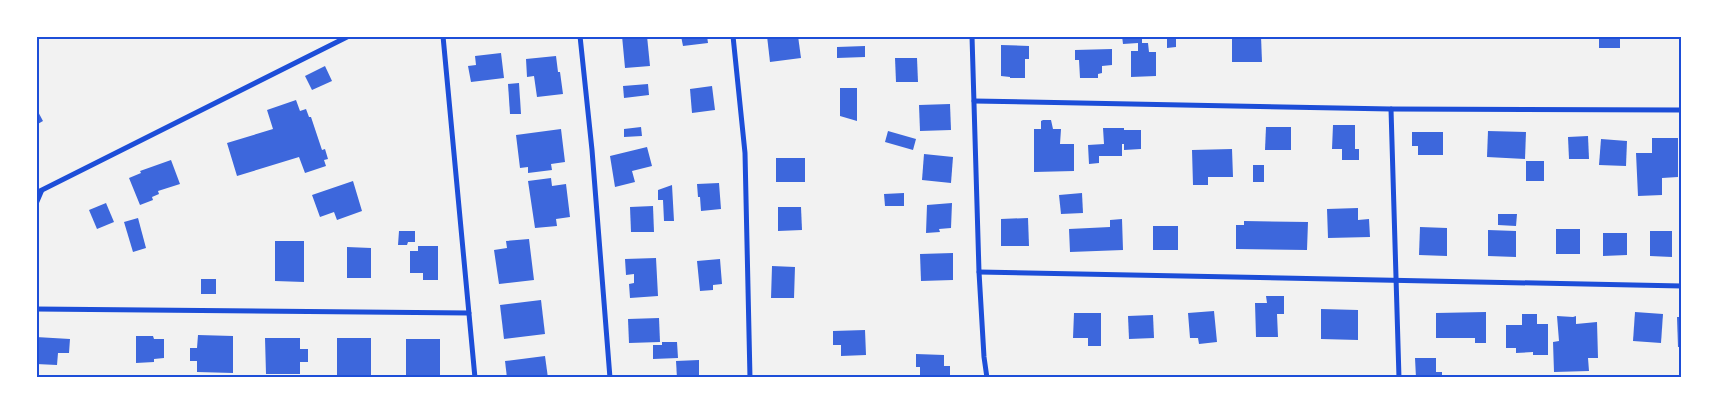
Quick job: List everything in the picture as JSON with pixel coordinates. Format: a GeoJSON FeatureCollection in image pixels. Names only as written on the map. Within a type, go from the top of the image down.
{"type":"FeatureCollection","features":[{"type":"Feature","properties":{"kind":"street"},"geometry":{"type":"LineString","coordinates":[[36,193],[349,36]]}},
{"type":"Feature","properties":{"kind":"street"},"geometry":{"type":"LineString","coordinates":[[443,36],[475,378]]}},
{"type":"Feature","properties":{"kind":"street"},"geometry":{"type":"LineString","coordinates":[[580,36],[592,150],[610,378]]}},
{"type":"Feature","properties":{"kind":"street"},"geometry":{"type":"LineString","coordinates":[[733,36],[745,153],[750,378]]}},
{"type":"Feature","properties":{"kind":"street"},"geometry":{"type":"LineString","coordinates":[[972,36],[979,272],[987,378]]}},
{"type":"Feature","properties":{"kind":"street"},"geometry":{"type":"LineString","coordinates":[[974,101],[1391,109],[1682,110]]}},
{"type":"Feature","properties":{"kind":"street"},"geometry":{"type":"LineString","coordinates":[[1391,109],[1399,378]]}},
{"type":"Feature","properties":{"kind":"street"},"geometry":{"type":"LineString","coordinates":[[979,272],[1682,286]]}},
{"type":"Feature","properties":{"kind":"street"},"geometry":{"type":"LineString","coordinates":[[36,309],[469,313]]}},
{"type":"Feature","properties":{"kind":"lane"},"geometry":{"type":"LineString","coordinates":[[36,204],[42,190]]}},
{"type":"Feature","properties":{"kind":"building"},"geometry":{"type":"Polygon","coordinates":[[[622,36],[647,36],[650,66],[625,68],[622,36]]]}},
{"type":"Feature","properties":{"kind":"building"},"geometry":{"type":"Polygon","coordinates":[[[681,36],[707,36],[708,43],[683,46],[681,36]]]}},
{"type":"Feature","properties":{"kind":"building"},"geometry":{"type":"Polygon","coordinates":[[[767,36],[798,36],[801,58],[770,62],[767,36]]]}},
{"type":"Feature","properties":{"kind":"building"},"geometry":{"type":"Polygon","coordinates":[[[1122,36],[1142,36],[1142,43],[1148,43],[1149,52],[1156,52],[1156,76],[1131,77],[1131,51],[1138,51],[1138,43],[1123,44],[1122,36]]]}},
{"type":"Feature","properties":{"kind":"building"},"geometry":{"type":"Polygon","coordinates":[[[1167,36],[1176,36],[1176,47],[1167,48],[1167,36]]]}},
{"type":"Feature","properties":{"kind":"building"},"geometry":{"type":"Polygon","coordinates":[[[1232,36],[1261,36],[1262,62],[1232,62],[1232,36]]]}},
{"type":"Feature","properties":{"kind":"building"},"geometry":{"type":"Polygon","coordinates":[[[1599,36],[1632,36],[1632,38],[1620,38],[1620,48],[1599,48],[1599,36]]]}},
{"type":"Feature","properties":{"kind":"building"},"geometry":{"type":"Polygon","coordinates":[[[1001,45],[1029,46],[1029,59],[1025,59],[1025,78],[1001,76],[1001,45]]]}},
{"type":"Feature","properties":{"kind":"building"},"geometry":{"type":"Polygon","coordinates":[[[865,46],[865,57],[837,58],[837,47],[865,46]]]}},
{"type":"Feature","properties":{"kind":"building"},"geometry":{"type":"Polygon","coordinates":[[[1112,49],[1112,65],[1102,66],[1102,73],[1098,74],[1098,78],[1080,78],[1079,60],[1075,60],[1075,50],[1112,49]]]}},
{"type":"Feature","properties":{"kind":"building"},"geometry":{"type":"Polygon","coordinates":[[[501,53],[504,78],[471,82],[468,66],[476,65],[475,56],[501,53]]]}},
{"type":"Feature","properties":{"kind":"building"},"geometry":{"type":"Polygon","coordinates":[[[556,56],[563,94],[537,97],[534,76],[527,77],[526,59],[556,56]]]}},
{"type":"Feature","properties":{"kind":"building"},"geometry":{"type":"Polygon","coordinates":[[[895,58],[917,58],[918,82],[896,82],[895,58]]]}},
{"type":"Feature","properties":{"kind":"building"},"geometry":{"type":"Polygon","coordinates":[[[325,66],[332,81],[312,90],[305,76],[325,66]]]}},
{"type":"Feature","properties":{"kind":"building"},"geometry":{"type":"Polygon","coordinates":[[[519,83],[521,114],[510,114],[508,84],[519,83]]]}},
{"type":"Feature","properties":{"kind":"building"},"geometry":{"type":"Polygon","coordinates":[[[648,84],[649,95],[624,98],[623,86],[648,84]]]}},
{"type":"Feature","properties":{"kind":"building"},"geometry":{"type":"Polygon","coordinates":[[[712,86],[715,110],[692,113],[690,89],[712,86]]]}},
{"type":"Feature","properties":{"kind":"building"},"geometry":{"type":"Polygon","coordinates":[[[840,88],[857,88],[857,121],[840,116],[840,88]]]}},
{"type":"Feature","properties":{"kind":"building"},"geometry":{"type":"Polygon","coordinates":[[[296,100],[300,111],[306,109],[309,117],[311,117],[322,150],[325,149],[328,159],[324,160],[326,166],[305,173],[299,157],[237,176],[227,143],[273,129],[267,110],[296,100]]]}},
{"type":"Feature","properties":{"kind":"building"},"geometry":{"type":"Polygon","coordinates":[[[950,104],[951,130],[920,131],[919,105],[950,104]]]}},
{"type":"Feature","properties":{"kind":"building"},"geometry":{"type":"Polygon","coordinates":[[[36,108],[43,121],[36,125],[36,108]]]}},
{"type":"Feature","properties":{"kind":"building"},"geometry":{"type":"Polygon","coordinates":[[[1051,120],[1053,129],[1061,129],[1060,144],[1074,144],[1074,171],[1034,172],[1034,129],[1041,129],[1041,121],[1051,120]]]}},
{"type":"Feature","properties":{"kind":"building"},"geometry":{"type":"Polygon","coordinates":[[[1333,125],[1355,125],[1355,149],[1359,149],[1359,160],[1342,160],[1342,149],[1332,149],[1333,125]]]}},
{"type":"Feature","properties":{"kind":"building"},"geometry":{"type":"Polygon","coordinates":[[[641,127],[642,136],[624,137],[624,129],[641,127]]]}},
{"type":"Feature","properties":{"kind":"building"},"geometry":{"type":"Polygon","coordinates":[[[1266,127],[1291,127],[1291,150],[1265,150],[1266,127]]]}},
{"type":"Feature","properties":{"kind":"building"},"geometry":{"type":"Polygon","coordinates":[[[1103,128],[1141,130],[1141,149],[1124,150],[1124,144],[1122,144],[1122,156],[1099,156],[1099,163],[1089,164],[1088,145],[1104,144],[1103,128]]]}},
{"type":"Feature","properties":{"kind":"building"},"geometry":{"type":"Polygon","coordinates":[[[561,129],[565,162],[551,164],[552,170],[528,173],[528,167],[520,168],[516,135],[561,129]]]}},
{"type":"Feature","properties":{"kind":"building"},"geometry":{"type":"Polygon","coordinates":[[[888,131],[916,139],[913,150],[885,142],[888,131]]]}},
{"type":"Feature","properties":{"kind":"building"},"geometry":{"type":"Polygon","coordinates":[[[1488,131],[1526,132],[1525,159],[1487,157],[1488,131]]]}},
{"type":"Feature","properties":{"kind":"building"},"geometry":{"type":"Polygon","coordinates":[[[1412,132],[1443,132],[1443,155],[1418,155],[1418,146],[1412,146],[1412,132]]]}},
{"type":"Feature","properties":{"kind":"building"},"geometry":{"type":"Polygon","coordinates":[[[1588,136],[1589,159],[1569,159],[1568,137],[1588,136]]]}},
{"type":"Feature","properties":{"kind":"building"},"geometry":{"type":"Polygon","coordinates":[[[1652,138],[1678,138],[1678,177],[1662,178],[1662,195],[1638,196],[1636,153],[1652,153],[1652,138]]]}},
{"type":"Feature","properties":{"kind":"building"},"geometry":{"type":"Polygon","coordinates":[[[1601,139],[1627,141],[1626,166],[1599,165],[1601,139]]]}},
{"type":"Feature","properties":{"kind":"building"},"geometry":{"type":"Polygon","coordinates":[[[647,147],[652,166],[632,171],[635,182],[615,187],[610,156],[647,147]]]}},
{"type":"Feature","properties":{"kind":"building"},"geometry":{"type":"Polygon","coordinates":[[[1232,149],[1233,177],[1208,177],[1208,185],[1193,185],[1192,150],[1232,149]]]}},
{"type":"Feature","properties":{"kind":"building"},"geometry":{"type":"Polygon","coordinates":[[[924,154],[953,157],[951,183],[922,180],[924,154]]]}},
{"type":"Feature","properties":{"kind":"building"},"geometry":{"type":"Polygon","coordinates":[[[776,158],[805,158],[805,182],[776,182],[776,158]]]}},
{"type":"Feature","properties":{"kind":"building"},"geometry":{"type":"Polygon","coordinates":[[[171,160],[180,184],[158,191],[159,194],[152,197],[153,200],[140,205],[129,178],[141,173],[140,171],[171,160]]]}},
{"type":"Feature","properties":{"kind":"building"},"geometry":{"type":"Polygon","coordinates":[[[1526,161],[1544,161],[1544,181],[1526,181],[1526,161]]]}},
{"type":"Feature","properties":{"kind":"building"},"geometry":{"type":"Polygon","coordinates":[[[1253,165],[1264,165],[1264,182],[1253,182],[1253,165]]]}},
{"type":"Feature","properties":{"kind":"building"},"geometry":{"type":"Polygon","coordinates":[[[551,178],[552,186],[566,184],[570,217],[556,219],[557,226],[535,228],[528,181],[551,178]]]}},
{"type":"Feature","properties":{"kind":"building"},"geometry":{"type":"Polygon","coordinates":[[[353,181],[362,211],[337,220],[334,212],[320,217],[312,195],[353,181]]]}},
{"type":"Feature","properties":{"kind":"building"},"geometry":{"type":"Polygon","coordinates":[[[719,183],[721,209],[701,211],[697,184],[719,183]]]}},
{"type":"Feature","properties":{"kind":"building"},"geometry":{"type":"Polygon","coordinates":[[[672,185],[674,221],[664,221],[663,200],[658,200],[658,190],[672,185]]]}},
{"type":"Feature","properties":{"kind":"building"},"geometry":{"type":"Polygon","coordinates":[[[904,193],[904,206],[885,206],[884,194],[904,193]]]}},
{"type":"Feature","properties":{"kind":"building"},"geometry":{"type":"Polygon","coordinates":[[[1082,193],[1083,213],[1061,214],[1059,195],[1082,193]]]}},
{"type":"Feature","properties":{"kind":"building"},"geometry":{"type":"Polygon","coordinates":[[[106,203],[114,222],[97,229],[89,210],[106,203]]]}},
{"type":"Feature","properties":{"kind":"building"},"geometry":{"type":"Polygon","coordinates":[[[952,203],[951,228],[939,229],[940,232],[926,233],[927,205],[952,203]]]}},
{"type":"Feature","properties":{"kind":"building"},"geometry":{"type":"Polygon","coordinates":[[[653,206],[654,232],[631,232],[630,207],[653,206]]]}},
{"type":"Feature","properties":{"kind":"building"},"geometry":{"type":"Polygon","coordinates":[[[778,207],[801,207],[802,230],[778,231],[778,207]]]}},
{"type":"Feature","properties":{"kind":"building"},"geometry":{"type":"Polygon","coordinates":[[[1358,208],[1358,220],[1369,219],[1370,237],[1328,238],[1327,209],[1358,208]]]}},
{"type":"Feature","properties":{"kind":"building"},"geometry":{"type":"Polygon","coordinates":[[[1498,214],[1517,214],[1516,226],[1498,225],[1498,214]]]}},
{"type":"Feature","properties":{"kind":"building"},"geometry":{"type":"Polygon","coordinates":[[[138,218],[146,248],[133,252],[124,222],[138,218]]]}},
{"type":"Feature","properties":{"kind":"building"},"geometry":{"type":"Polygon","coordinates":[[[1028,218],[1029,246],[1001,246],[1001,219],[1028,218]]]}},
{"type":"Feature","properties":{"kind":"building"},"geometry":{"type":"Polygon","coordinates":[[[1122,219],[1123,250],[1070,252],[1069,229],[1110,227],[1110,220],[1122,219]]]}},
{"type":"Feature","properties":{"kind":"building"},"geometry":{"type":"Polygon","coordinates":[[[1244,221],[1308,222],[1307,250],[1236,249],[1236,225],[1244,225],[1244,221]]]}},
{"type":"Feature","properties":{"kind":"building"},"geometry":{"type":"Polygon","coordinates":[[[1153,226],[1178,226],[1178,250],[1153,250],[1153,226]]]}},
{"type":"Feature","properties":{"kind":"building"},"geometry":{"type":"Polygon","coordinates":[[[1420,227],[1447,228],[1447,256],[1419,255],[1420,227]]]}},
{"type":"Feature","properties":{"kind":"building"},"geometry":{"type":"Polygon","coordinates":[[[1556,229],[1580,229],[1580,254],[1556,254],[1556,229]]]}},
{"type":"Feature","properties":{"kind":"building"},"geometry":{"type":"Polygon","coordinates":[[[1488,230],[1516,231],[1516,257],[1488,256],[1488,230]]]}},
{"type":"Feature","properties":{"kind":"building"},"geometry":{"type":"Polygon","coordinates":[[[399,231],[415,231],[415,242],[408,242],[407,245],[398,245],[399,231]]]}},
{"type":"Feature","properties":{"kind":"building"},"geometry":{"type":"Polygon","coordinates":[[[1650,231],[1672,231],[1672,257],[1650,256],[1650,231]]]}},
{"type":"Feature","properties":{"kind":"building"},"geometry":{"type":"Polygon","coordinates":[[[1603,233],[1627,233],[1627,255],[1603,256],[1603,233]]]}},
{"type":"Feature","properties":{"kind":"building"},"geometry":{"type":"Polygon","coordinates":[[[529,239],[534,280],[499,284],[494,250],[507,248],[506,241],[529,239]]]}},
{"type":"Feature","properties":{"kind":"building"},"geometry":{"type":"Polygon","coordinates":[[[275,241],[304,241],[304,282],[275,281],[275,241]]]}},
{"type":"Feature","properties":{"kind":"building"},"geometry":{"type":"Polygon","coordinates":[[[418,246],[438,246],[438,280],[423,280],[423,273],[410,273],[410,251],[418,251],[418,246]]]}},
{"type":"Feature","properties":{"kind":"building"},"geometry":{"type":"Polygon","coordinates":[[[347,247],[371,248],[371,278],[347,278],[347,247]]]}},
{"type":"Feature","properties":{"kind":"building"},"geometry":{"type":"Polygon","coordinates":[[[953,253],[953,280],[921,281],[920,254],[953,253]]]}},
{"type":"Feature","properties":{"kind":"building"},"geometry":{"type":"Polygon","coordinates":[[[656,258],[658,296],[630,298],[629,284],[634,283],[634,274],[626,275],[625,259],[656,258]]]}},
{"type":"Feature","properties":{"kind":"building"},"geometry":{"type":"Polygon","coordinates":[[[720,259],[722,284],[713,285],[713,290],[700,291],[697,261],[720,259]]]}},
{"type":"Feature","properties":{"kind":"building"},"geometry":{"type":"Polygon","coordinates":[[[772,266],[795,267],[794,298],[771,298],[772,266]]]}},
{"type":"Feature","properties":{"kind":"building"},"geometry":{"type":"Polygon","coordinates":[[[201,279],[216,279],[216,294],[201,294],[201,279]]]}},
{"type":"Feature","properties":{"kind":"building"},"geometry":{"type":"Polygon","coordinates":[[[1266,296],[1284,296],[1284,314],[1277,314],[1278,337],[1256,337],[1255,303],[1267,303],[1266,296]]]}},
{"type":"Feature","properties":{"kind":"building"},"geometry":{"type":"Polygon","coordinates":[[[541,300],[545,334],[504,339],[500,305],[541,300]]]}},
{"type":"Feature","properties":{"kind":"building"},"geometry":{"type":"Polygon","coordinates":[[[1321,309],[1358,310],[1358,340],[1321,339],[1321,309]]]}},
{"type":"Feature","properties":{"kind":"building"},"geometry":{"type":"Polygon","coordinates":[[[1214,311],[1217,342],[1199,344],[1198,338],[1190,338],[1188,313],[1214,311]]]}},
{"type":"Feature","properties":{"kind":"building"},"geometry":{"type":"Polygon","coordinates":[[[1486,312],[1486,343],[1475,343],[1475,338],[1436,338],[1436,313],[1486,312]]]}},
{"type":"Feature","properties":{"kind":"building"},"geometry":{"type":"Polygon","coordinates":[[[1635,312],[1663,314],[1661,343],[1633,341],[1635,312]]]}},
{"type":"Feature","properties":{"kind":"building"},"geometry":{"type":"Polygon","coordinates":[[[1074,313],[1101,313],[1101,346],[1088,346],[1088,338],[1073,338],[1074,313]]]}},
{"type":"Feature","properties":{"kind":"building"},"geometry":{"type":"Polygon","coordinates":[[[1522,314],[1537,314],[1537,324],[1548,324],[1548,355],[1533,355],[1533,352],[1516,353],[1516,348],[1506,348],[1506,325],[1522,325],[1522,314]]]}},
{"type":"Feature","properties":{"kind":"building"},"geometry":{"type":"Polygon","coordinates":[[[1153,315],[1154,338],[1129,339],[1128,316],[1153,315]]]}},
{"type":"Feature","properties":{"kind":"building"},"geometry":{"type":"Polygon","coordinates":[[[1557,316],[1576,316],[1576,324],[1597,322],[1598,358],[1588,358],[1589,371],[1554,372],[1553,342],[1559,341],[1557,316]]]}},
{"type":"Feature","properties":{"kind":"building"},"geometry":{"type":"Polygon","coordinates":[[[1677,317],[1682,317],[1682,347],[1678,347],[1677,317]]]}},
{"type":"Feature","properties":{"kind":"building"},"geometry":{"type":"Polygon","coordinates":[[[659,318],[660,342],[629,343],[628,319],[659,318]]]}},
{"type":"Feature","properties":{"kind":"building"},"geometry":{"type":"Polygon","coordinates":[[[865,330],[866,355],[841,356],[841,345],[833,345],[833,331],[865,330]]]}},
{"type":"Feature","properties":{"kind":"building"},"geometry":{"type":"Polygon","coordinates":[[[198,335],[233,336],[233,373],[197,372],[197,361],[190,361],[190,348],[197,348],[198,335]]]}},
{"type":"Feature","properties":{"kind":"building"},"geometry":{"type":"Polygon","coordinates":[[[136,336],[153,336],[154,339],[164,339],[164,358],[154,359],[154,362],[136,363],[136,336]]]}},
{"type":"Feature","properties":{"kind":"building"},"geometry":{"type":"Polygon","coordinates":[[[36,337],[70,339],[69,353],[58,353],[57,365],[36,364],[36,337]]]}},
{"type":"Feature","properties":{"kind":"building"},"geometry":{"type":"Polygon","coordinates":[[[265,338],[300,338],[300,349],[308,349],[308,362],[300,362],[300,374],[266,374],[265,338]]]}},
{"type":"Feature","properties":{"kind":"building"},"geometry":{"type":"Polygon","coordinates":[[[337,338],[371,338],[371,376],[337,376],[337,338]]]}},
{"type":"Feature","properties":{"kind":"building"},"geometry":{"type":"Polygon","coordinates":[[[406,339],[440,339],[440,378],[406,377],[406,339]]]}},
{"type":"Feature","properties":{"kind":"building"},"geometry":{"type":"Polygon","coordinates":[[[662,342],[677,342],[678,358],[653,359],[653,345],[662,345],[662,342]]]}},
{"type":"Feature","properties":{"kind":"building"},"geometry":{"type":"Polygon","coordinates":[[[916,354],[944,355],[944,366],[950,366],[950,378],[920,378],[920,367],[916,367],[916,354]]]}},
{"type":"Feature","properties":{"kind":"building"},"geometry":{"type":"Polygon","coordinates":[[[545,356],[548,378],[507,378],[505,361],[545,356]]]}},
{"type":"Feature","properties":{"kind":"building"},"geometry":{"type":"Polygon","coordinates":[[[1415,358],[1436,358],[1436,372],[1442,372],[1442,378],[1416,378],[1415,358]]]}},
{"type":"Feature","properties":{"kind":"building"},"geometry":{"type":"Polygon","coordinates":[[[699,360],[699,378],[677,378],[676,361],[699,360]]]}}]}
